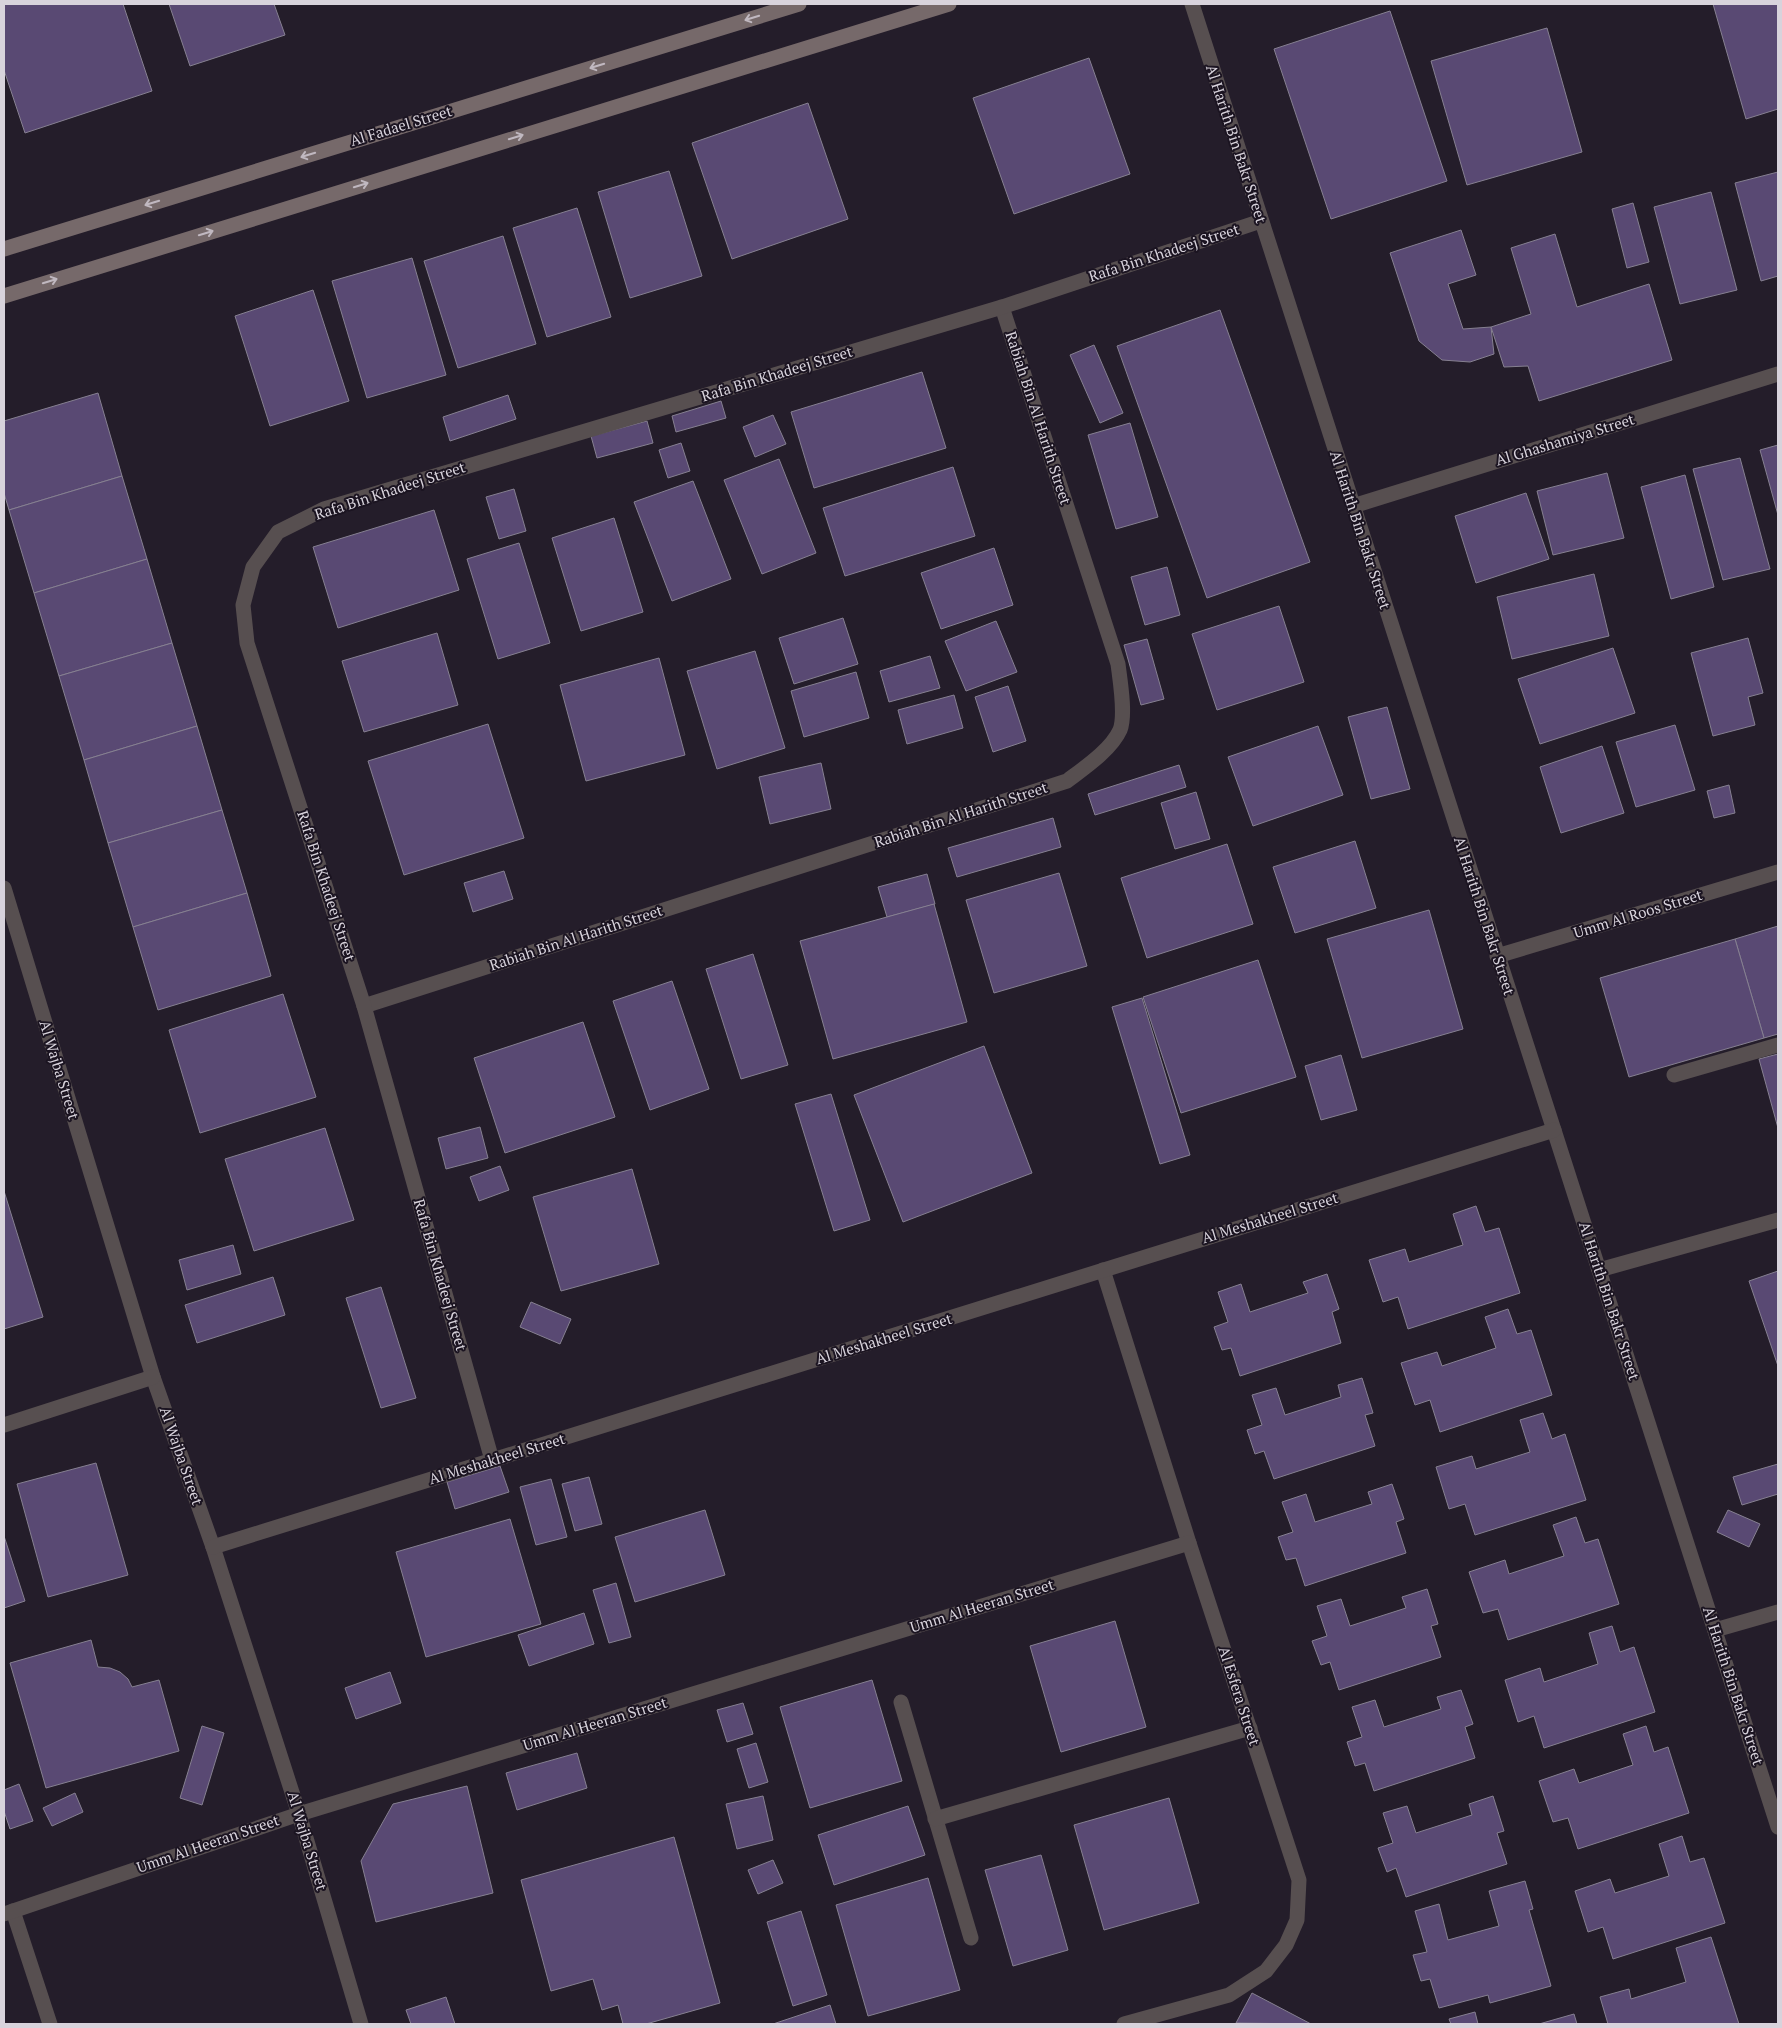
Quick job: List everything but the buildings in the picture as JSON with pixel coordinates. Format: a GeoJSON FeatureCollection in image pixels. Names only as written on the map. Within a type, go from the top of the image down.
{"type":"FeatureCollection","features":[{"type":"Feature","properties":{"kind":"street","name":"Al Fadael Street"},"geometry":{"type":"LineString","coordinates":[[4,249],[799,4]]}},
{"type":"Feature","properties":{"kind":"street"},"geometry":{"type":"LineString","coordinates":[[4,296],[949,4]]}},
{"type":"Feature","properties":{"kind":"street","name":"Al Harith Bin Bakr Street"},"geometry":{"type":"LineString","coordinates":[[1192,4],[1778,1827]]}},
{"type":"Feature","properties":{"kind":"street","name":"Rafa Bin Khadeej Street"},"geometry":{"type":"LineString","coordinates":[[492,1460],[364,1006],[247,643],[243,605],[253,567],[278,532],[324,509],[1002,307],[1261,221]]}},
{"type":"Feature","properties":{"kind":"street","name":"Rabiah Bin Al Harith Street"},"geometry":{"type":"LineString","coordinates":[[364,1006],[1067,781],[1100,756],[1120,729],[1122,697],[1118,664],[1002,307]]}},
{"type":"Feature","properties":{"kind":"street","name":"Al Ghashamiya Street"},"geometry":{"type":"LineString","coordinates":[[1353,506],[1778,374]]}},
{"type":"Feature","properties":{"kind":"street","name":"Umm Al Roos Street"},"geometry":{"type":"LineString","coordinates":[[1498,956],[1778,872]]}},
{"type":"Feature","properties":{"kind":"street","name":"Al Wajba Street"},"geometry":{"type":"LineString","coordinates":[[4,888],[153,1377],[213,1547],[299,1814],[360,2024]]}},
{"type":"Feature","properties":{"kind":"street"},"geometry":{"type":"LineString","coordinates":[[1674,1075],[1778,1045]]}},
{"type":"Feature","properties":{"kind":"street","name":"Al Meshakheel Street"},"geometry":{"type":"LineString","coordinates":[[213,1547],[1554,1130]]}},
{"type":"Feature","properties":{"kind":"street"},"geometry":{"type":"LineString","coordinates":[[1599,1270],[1778,1220]]}},
{"type":"Feature","properties":{"kind":"street","name":"Al Esfera Street"},"geometry":{"type":"LineString","coordinates":[[1103,1270],[1188,1543],[1299,1880],[1297,1920],[1286,1945],[1266,1972],[1229,1995],[1124,2024]]}},
{"type":"Feature","properties":{"kind":"street"},"geometry":{"type":"LineString","coordinates":[[4,1425],[153,1377]]}},
{"type":"Feature","properties":{"kind":"street","name":"Umm Al Heeran Street"},"geometry":{"type":"LineString","coordinates":[[8,1912],[299,1814],[1188,1543]]}},
{"type":"Feature","properties":{"kind":"street"},"geometry":{"type":"LineString","coordinates":[[1715,1630],[1778,1612]]}},
{"type":"Feature","properties":{"kind":"street"},"geometry":{"type":"LineString","coordinates":[[901,1702],[971,1938]]}},
{"type":"Feature","properties":{"kind":"street"},"geometry":{"type":"LineString","coordinates":[[936,1819],[1250,1728]]}},
{"type":"Feature","properties":{"kind":"street"},"geometry":{"type":"LineString","coordinates":[[8,1912],[50,2024]]}}]}
